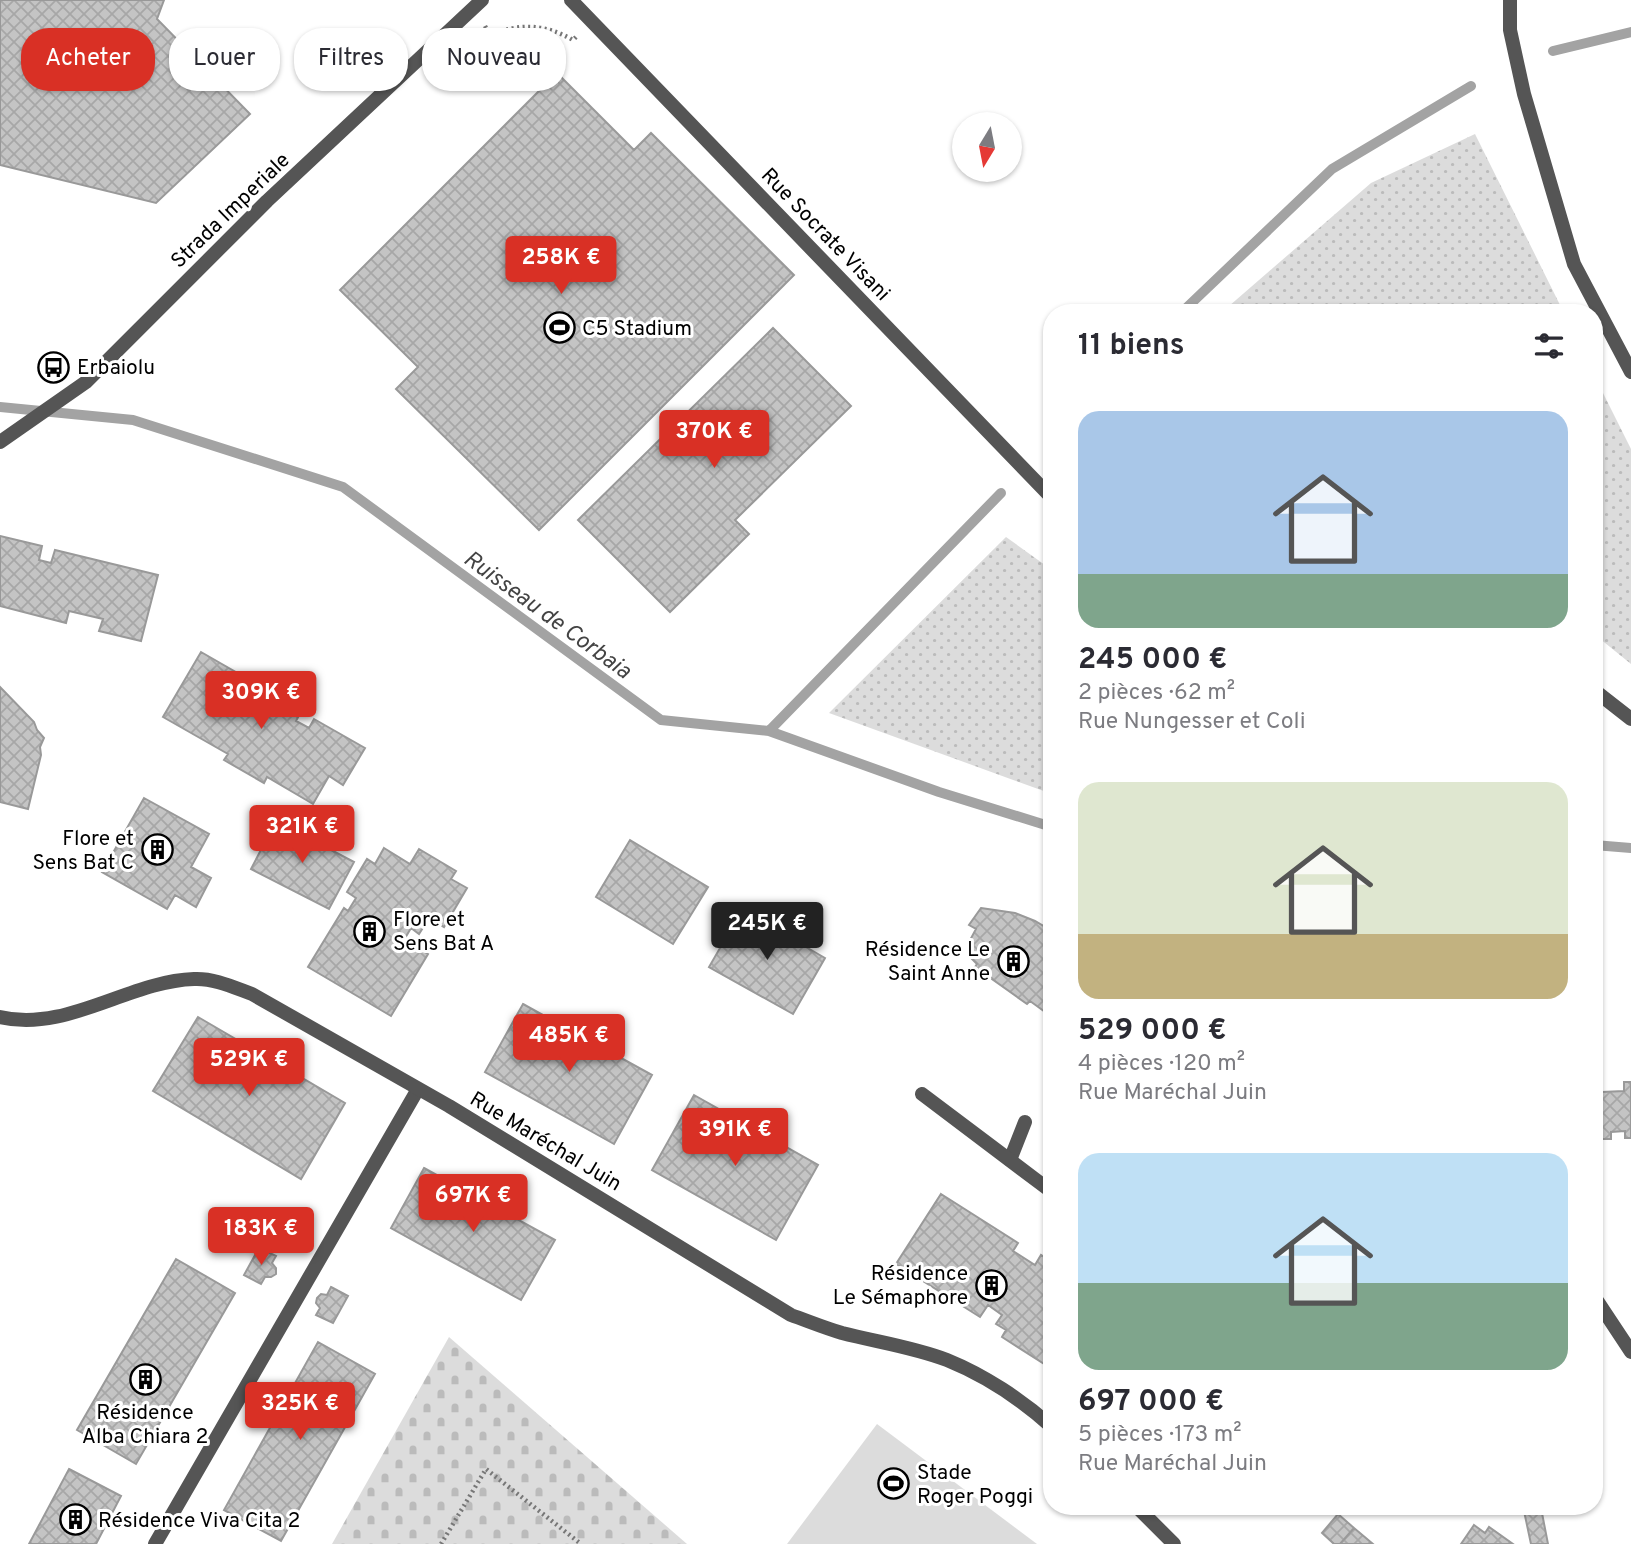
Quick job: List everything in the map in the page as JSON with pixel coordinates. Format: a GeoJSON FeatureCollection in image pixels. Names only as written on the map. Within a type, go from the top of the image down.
{"type":"FeatureCollection","features":[{"type":"Feature","properties":{"kind":"street","name":"Rue Socrate Visani"},"geometry":{"type":"LineString","coordinates":[[571,0],[1043,489]]}},
{"type":"Feature","properties":{"kind":"street"},"geometry":{"type":"LineString","coordinates":[[1510,0],[1510,30],[1524,94],[1574,264],[1595,304]]}},
{"type":"Feature","properties":{"kind":"street","name":"Strada Imperiale"},"geometry":{"type":"LineString","coordinates":[[0,442],[86,382],[267,201],[478,4]]}},
{"type":"Feature","properties":{"kind":"street"},"geometry":{"type":"LineString","coordinates":[[1603,319],[1631,372]]}},
{"type":"Feature","properties":{"kind":"street"},"geometry":{"type":"LineString","coordinates":[[1603,697],[1631,719]]}},
{"type":"Feature","properties":{"kind":"street","name":"Rue Maréchal Juin"},"geometry":{"type":"LineString","coordinates":[[0,1017],[30,1020],[65,1015],[159,985],[195,979],[223,983],[251,994],[418,1089],[791,1315],[840,1332],[902,1346],[947,1360],[989,1381],[1043,1419]]}},
{"type":"Feature","properties":{"kind":"street"},"geometry":{"type":"LineString","coordinates":[[155,1544],[418,1089]]}},
{"type":"Feature","properties":{"kind":"street"},"geometry":{"type":"LineString","coordinates":[[922,1094],[1043,1185]]}},
{"type":"Feature","properties":{"kind":"street"},"geometry":{"type":"LineString","coordinates":[[1010,1160],[1024,1122]]}},
{"type":"Feature","properties":{"kind":"street"},"geometry":{"type":"LineString","coordinates":[[1603,1310],[1631,1352]]}},
{"type":"Feature","properties":{"kind":"street"},"geometry":{"type":"LineString","coordinates":[[1145,1515],[1174,1544]]}},
{"type":"Feature","properties":{"kind":"path"},"geometry":{"type":"LineString","coordinates":[[478,4],[490,35],[523,25],[558,31],[573,40],[590,20]]}},
{"type":"Feature","properties":{"kind":"path"},"geometry":{"type":"LineString","coordinates":[[441,1544],[486,1469],[581,1544]]}},
{"type":"Feature","properties":{"kind":"green space"},"geometry":{"type":"Polygon","coordinates":[[[1475,134],[1560,304],[1231,304],[1371,183],[1475,134]]]}},
{"type":"Feature","properties":{"kind":"green space"},"geometry":{"type":"Polygon","coordinates":[[[1603,393],[1631,449],[1631,664],[1603,641],[1603,393]]]}},
{"type":"Feature","properties":{"kind":"green space"},"geometry":{"type":"Polygon","coordinates":[[[1006,537],[1043,564],[1043,791],[829,713],[1006,537]]]}},
{"type":"Feature","properties":{"kind":"green space"},"geometry":{"type":"Polygon","coordinates":[[[449,1337],[687,1544],[332,1544],[449,1337]]]}},
{"type":"Feature","properties":{"kind":"green space","name":"Stade Roger Poggi"},"geometry":{"type":"Polygon","coordinates":[[[877,1424],[1037,1544],[787,1544],[877,1424]]]}},
{"type":"Feature","properties":{"kind":"building"},"geometry":{"type":"Polygon","coordinates":[[[0,0],[164,0],[157,19],[169,31],[169,91],[227,91],[250,114],[156,203],[0,165],[0,0]]]}},
{"type":"Feature","properties":{"kind":"building","name":"C5 Stadium"},"geometry":{"type":"Polygon","coordinates":[[[566,82],[634,150],[651,133],[794,275],[539,530],[396,389],[418,367],[340,290],[539,91],[566,91],[566,82]]]}},
{"type":"Feature","properties":{"kind":"building"},"geometry":{"type":"Polygon","coordinates":[[[773,328],[851,406],[735,520],[749,534],[670,612],[578,520],[773,328]]]}},
{"type":"Feature","properties":{"kind":"building"},"geometry":{"type":"Polygon","coordinates":[[[0,536],[42,546],[39,560],[51,563],[55,550],[158,575],[141,641],[99,631],[103,619],[69,611],[66,623],[0,606],[0,536]]]}},
{"type":"Feature","properties":{"kind":"building"},"geometry":{"type":"Polygon","coordinates":[[[201,652],[302,710],[296,721],[309,728],[314,719],[365,748],[343,785],[329,776],[313,804],[267,777],[264,783],[224,760],[228,754],[163,717],[201,652]]]}},
{"type":"Feature","properties":{"kind":"building"},"geometry":{"type":"Polygon","coordinates":[[[0,687],[34,722],[44,738],[28,809],[0,802],[0,687]]]}},
{"type":"Feature","properties":{"kind":"building","name":"Flore et Sens Bat C"},"geometry":{"type":"Polygon","coordinates":[[[144,798],[209,834],[191,867],[211,878],[196,907],[175,895],[167,909],[102,872],[144,798]]]}},
{"type":"Feature","properties":{"kind":"building"},"geometry":{"type":"Polygon","coordinates":[[[276,821],[354,862],[329,909],[251,869],[276,821]]]}},
{"type":"Feature","properties":{"kind":"building"},"geometry":{"type":"Polygon","coordinates":[[[630,840],[708,887],[673,944],[596,897],[630,840]]]}},
{"type":"Feature","properties":{"kind":"building","name":"Flore et Sens Bat A"},"geometry":{"type":"Polygon","coordinates":[[[384,848],[410,864],[419,849],[456,871],[451,879],[467,888],[444,927],[429,918],[419,934],[411,928],[404,940],[428,954],[391,1016],[308,967],[344,908],[348,911],[356,898],[347,892],[367,859],[375,864],[384,848]]]}},
{"type":"Feature","properties":{"kind":"building","name":"Résidence Le Saint Anne"},"geometry":{"type":"Polygon","coordinates":[[[981,908],[1015,913],[1043,926],[1043,1010],[1030,1001],[1027,1004],[975,967],[977,964],[971,958],[968,944],[976,929],[969,925],[981,908]]]}},
{"type":"Feature","properties":{"kind":"building"},"geometry":{"type":"Polygon","coordinates":[[[742,910],[825,958],[793,1014],[709,967],[742,910]]]}},
{"type":"Feature","properties":{"kind":"building"},"geometry":{"type":"Polygon","coordinates":[[[523,1004],[652,1075],[614,1144],[485,1072],[523,1004]]]}},
{"type":"Feature","properties":{"kind":"building"},"geometry":{"type":"Polygon","coordinates":[[[198,1017],[345,1103],[301,1179],[153,1091],[198,1017]]]}},
{"type":"Feature","properties":{"kind":"building"},"geometry":{"type":"Polygon","coordinates":[[[1624,1082],[1631,1082],[1631,1138],[1625,1138],[1625,1131],[1611,1132],[1611,1139],[1603,1139],[1603,1092],[1624,1091],[1624,1082]]]}},
{"type":"Feature","properties":{"kind":"building"},"geometry":{"type":"Polygon","coordinates":[[[694,1095],[818,1165],[776,1240],[652,1170],[694,1095]]]}},
{"type":"Feature","properties":{"kind":"building"},"geometry":{"type":"Polygon","coordinates":[[[424,1168],[555,1240],[521,1300],[391,1228],[424,1168]]]}},
{"type":"Feature","properties":{"kind":"building","name":"Résidence Le Sémaphore"},"geometry":{"type":"Polygon","coordinates":[[[941,1194],[1018,1243],[1013,1251],[1035,1265],[1041,1255],[1043,1256],[1043,1363],[1002,1337],[1006,1330],[996,1324],[1002,1315],[988,1305],[980,1317],[896,1264],[941,1194]]]}},
{"type":"Feature","properties":{"kind":"building"},"geometry":{"type":"Polygon","coordinates":[[[259,1248],[276,1256],[272,1263],[276,1274],[265,1277],[261,1284],[244,1275],[259,1248]]]}},
{"type":"Feature","properties":{"kind":"building","name":"Résidence Alba Chiara 2"},"geometry":{"type":"Polygon","coordinates":[[[176,1259],[235,1293],[136,1464],[77,1430],[176,1259]]]}},
{"type":"Feature","properties":{"kind":"building"},"geometry":{"type":"Polygon","coordinates":[[[331,1287],[348,1296],[333,1323],[316,1315],[320,1308],[316,1303],[317,1298],[321,1294],[327,1295],[331,1287]]]}},
{"type":"Feature","properties":{"kind":"building","name":"Résidence Alba Chiara 2"},"geometry":{"type":"Polygon","coordinates":[[[318,1342],[375,1374],[281,1541],[224,1510],[318,1342]]]}},
{"type":"Feature","properties":{"kind":"building","name":"Résidence Viva Cita 2"},"geometry":{"type":"Polygon","coordinates":[[[69,1469],[121,1496],[96,1544],[29,1544],[69,1469]]]}},
{"type":"Feature","properties":{"kind":"building"},"geometry":{"type":"Polygon","coordinates":[[[1337,1515],[1354,1528],[1340,1544],[1334,1544],[1322,1533],[1337,1515]]]}},
{"type":"Feature","properties":{"kind":"building"},"geometry":{"type":"Polygon","coordinates":[[[1525,1515],[1542,1515],[1548,1544],[1531,1544],[1525,1515]]]}},
{"type":"Feature","properties":{"kind":"building"},"geometry":{"type":"Polygon","coordinates":[[[1474,1525],[1485,1533],[1489,1527],[1513,1544],[1461,1544],[1474,1525]]]}},
{"type":"Feature","properties":{"kind":"building"},"geometry":{"type":"Polygon","coordinates":[[[1354,1528],[1373,1544],[1340,1544],[1354,1528]]]}},
{"type":"Feature","properties":{"kind":"waterway","name":"Ruisseau de Corbaia"},"geometry":{"type":"LineString","coordinates":[[1553,51],[1631,32]]}},
{"type":"Feature","properties":{"kind":"waterway","name":"Ruisseau de Corbaia"},"geometry":{"type":"LineString","coordinates":[[1190,304],[1332,169],[1471,86]]}},
{"type":"Feature","properties":{"kind":"waterway","name":"Ruisseau de Corbaia"},"geometry":{"type":"LineString","coordinates":[[0,407],[133,420],[343,487],[661,720],[769,731],[1001,493]]}},
{"type":"Feature","properties":{"kind":"waterway"},"geometry":{"type":"LineString","coordinates":[[769,731],[939,792],[1043,824]]}},
{"type":"Feature","properties":{"kind":"waterway"},"geometry":{"type":"LineString","coordinates":[[1603,846],[1631,848]]}},
{"type":"Feature","properties":{"kind":"place","name":"C5 Stadium"},"geometry":{"type":"Point","coordinates":[559,328]}},
{"type":"Feature","properties":{"kind":"place","name":"Erbaiolu"},"geometry":{"type":"Point","coordinates":[54,367]}},
{"type":"Feature","properties":{"kind":"place","name":"Flore et Sens Bat C"},"geometry":{"type":"Point","coordinates":[157,850]}},
{"type":"Feature","properties":{"kind":"place","name":"Flore et Sens Bat A"},"geometry":{"type":"Point","coordinates":[370,931]}},
{"type":"Feature","properties":{"kind":"place","name":"Résidence Le Saint Anne"},"geometry":{"type":"Point","coordinates":[1013,961]}},
{"type":"Feature","properties":{"kind":"place","name":"Résidence Le Sémaphore"},"geometry":{"type":"Point","coordinates":[991,1285]}},
{"type":"Feature","properties":{"kind":"place","name":"Résidence Alba Chiara 2"},"geometry":{"type":"Point","coordinates":[145,1380]}},
{"type":"Feature","properties":{"kind":"place","name":"Stade Roger Poggi"},"geometry":{"type":"Point","coordinates":[894,1484]}},
{"type":"Feature","properties":{"kind":"place","name":"Résidence Viva Cita 2"},"geometry":{"type":"Point","coordinates":[75,1520]}}]}
